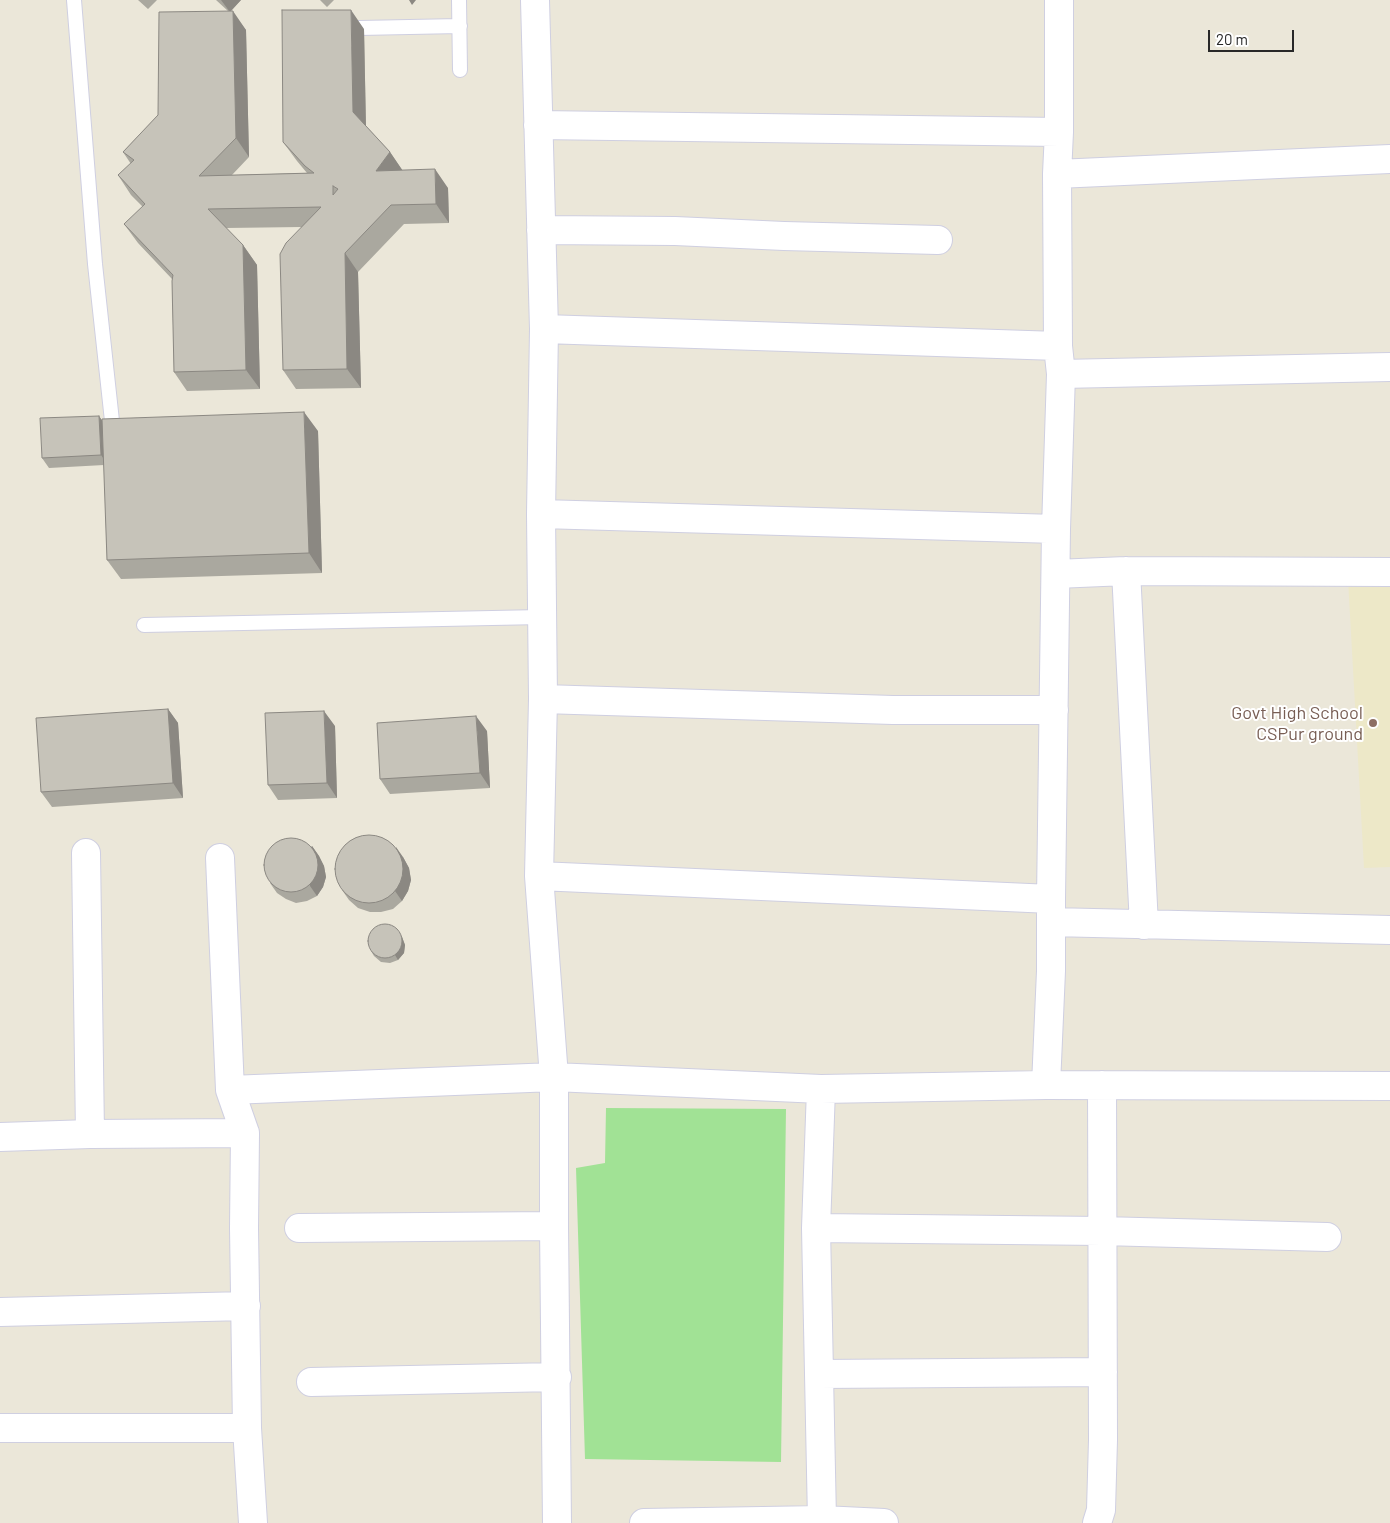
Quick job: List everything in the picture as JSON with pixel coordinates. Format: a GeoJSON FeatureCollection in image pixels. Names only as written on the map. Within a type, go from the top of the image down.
{"type":"FeatureCollection","features":[{"type":"Feature","properties":{"kind":"street"},"geometry":{"type":"LineString","coordinates":[[535,0],[544,329],[541,514],[543,699],[539,876],[554,1077],[557,1523]]}},
{"type":"Feature","properties":{"kind":"street"},"geometry":{"type":"LineString","coordinates":[[1046,1085],[1051,971],[1056,529],[1061,374],[1058,346],[1057,174],[1059,132],[1059,0]]}},
{"type":"Feature","properties":{"kind":"street"},"geometry":{"type":"LineString","coordinates":[[538,125],[1059,132]]}},
{"type":"Feature","properties":{"kind":"street"},"geometry":{"type":"LineString","coordinates":[[1057,174],[1390,159]]}},
{"type":"Feature","properties":{"kind":"street"},"geometry":{"type":"LineString","coordinates":[[541,230],[675,231],[938,240]]}},
{"type":"Feature","properties":{"kind":"street"},"geometry":{"type":"LineString","coordinates":[[544,329],[1058,346]]}},
{"type":"Feature","properties":{"kind":"street"},"geometry":{"type":"LineString","coordinates":[[1061,374],[1390,368]]}},
{"type":"Feature","properties":{"kind":"street"},"geometry":{"type":"LineString","coordinates":[[541,514],[1056,529]]}},
{"type":"Feature","properties":{"kind":"street"},"geometry":{"type":"LineString","coordinates":[[1056,574],[1126,571],[1390,572]]}},
{"type":"Feature","properties":{"kind":"street"},"geometry":{"type":"LineString","coordinates":[[1126,571],[1144,925]]}},
{"type":"Feature","properties":{"kind":"street"},"geometry":{"type":"LineString","coordinates":[[543,699],[893,710],[1054,710]]}},
{"type":"Feature","properties":{"kind":"street"},"geometry":{"type":"LineString","coordinates":[[86,853],[90,1134]]}},
{"type":"Feature","properties":{"kind":"street"},"geometry":{"type":"LineString","coordinates":[[220,858],[230,1090],[245,1134],[244,1228],[248,1428],[253,1523]]}},
{"type":"Feature","properties":{"kind":"street"},"geometry":{"type":"LineString","coordinates":[[539,876],[1051,910],[1144,925],[1390,930]]}},
{"type":"Feature","properties":{"kind":"street"},"geometry":{"type":"LineString","coordinates":[[230,1090],[554,1077],[821,1089],[1046,1085],[1390,1086]]}},
{"type":"Feature","properties":{"kind":"street"},"geometry":{"type":"LineString","coordinates":[[1097,1523],[1101,1510],[1103,1440],[1102,1085]]}},
{"type":"Feature","properties":{"kind":"street"},"geometry":{"type":"LineString","coordinates":[[821,1089],[816,1228],[822,1520]]}},
{"type":"Feature","properties":{"kind":"street"},"geometry":{"type":"LineString","coordinates":[[0,1137],[90,1134],[245,1134]]}},
{"type":"Feature","properties":{"kind":"street"},"geometry":{"type":"LineString","coordinates":[[298,1228],[554,1226]]}},
{"type":"Feature","properties":{"kind":"street"},"geometry":{"type":"LineString","coordinates":[[816,1228],[1327,1236]]}},
{"type":"Feature","properties":{"kind":"street"},"geometry":{"type":"LineString","coordinates":[[0,1312],[246,1306]]}},
{"type":"Feature","properties":{"kind":"street"},"geometry":{"type":"LineString","coordinates":[[819,1374],[1103,1372]]}},
{"type":"Feature","properties":{"kind":"street"},"geometry":{"type":"LineString","coordinates":[[311,1382],[557,1377]]}},
{"type":"Feature","properties":{"kind":"street"},"geometry":{"type":"LineString","coordinates":[[0,1428],[248,1428]]}},
{"type":"Feature","properties":{"kind":"street"},"geometry":{"type":"LineString","coordinates":[[644,1523],[822,1520],[884,1523]]}},
{"type":"Feature","properties":{"kind":"lane"},"geometry":{"type":"LineString","coordinates":[[74,0],[95,264],[112,421]]}},
{"type":"Feature","properties":{"kind":"lane"},"geometry":{"type":"LineString","coordinates":[[459,0],[460,70]]}},
{"type":"Feature","properties":{"kind":"lane"},"geometry":{"type":"LineString","coordinates":[[359,28],[460,26]]}},
{"type":"Feature","properties":{"kind":"lane"},"geometry":{"type":"LineString","coordinates":[[144,625],[542,617]]}},
{"type":"Feature","properties":{"kind":"shaded area","name":"Govt High School CSPur ground"},"geometry":{"type":"Polygon","coordinates":[[[1348,579],[1390,580],[1390,867],[1364,868],[1348,579]]]}},
{"type":"Feature","properties":{"kind":"green space"},"geometry":{"type":"Polygon","coordinates":[[[606,1108],[786,1109],[781,1462],[585,1459],[576,1168],[605,1163],[606,1108]]]}},
{"type":"Feature","properties":{"kind":"building"},"geometry":{"type":"Polygon","coordinates":[[[282,10],[351,10],[353,112],[390,152],[376,171],[435,169],[436,204],[391,205],[345,253],[347,369],[283,370],[280,254],[286,243],[321,207],[208,209],[243,245],[246,370],[174,372],[173,275],[124,224],[145,204],[118,175],[134,160],[123,152],[158,115],[159,12],[233,11],[236,138],[199,176],[314,173],[283,142],[282,10]],[[333,186],[333,195],[338,189],[333,186]]]}},
{"type":"Feature","properties":{"kind":"building"},"geometry":{"type":"Polygon","coordinates":[[[304,412],[309,553],[107,560],[102,419],[304,412]]]}},
{"type":"Feature","properties":{"kind":"building"},"geometry":{"type":"Polygon","coordinates":[[[99,416],[101,455],[42,458],[40,418],[99,416]]]}},
{"type":"Feature","properties":{"kind":"building"},"geometry":{"type":"Polygon","coordinates":[[[168,709],[173,783],[41,792],[36,718],[168,709]]]}},
{"type":"Feature","properties":{"kind":"building"},"geometry":{"type":"Polygon","coordinates":[[[324,711],[327,783],[268,785],[265,713],[324,711]]]}},
{"type":"Feature","properties":{"kind":"building"},"geometry":{"type":"Polygon","coordinates":[[[476,716],[480,773],[380,779],[377,723],[476,716]]]}},
{"type":"Feature","properties":{"kind":"building"},"geometry":{"type":"Polygon","coordinates":[[[369,835],[382,838],[393,845],[400,856],[403,869],[400,882],[393,893],[382,900],[369,903],[356,900],[345,893],[338,882],[335,869],[338,856],[345,845],[356,838],[369,835]]]}},
{"type":"Feature","properties":{"kind":"building"},"geometry":{"type":"Polygon","coordinates":[[[286,838],[296,838],[306,842],[314,850],[318,865],[314,880],[306,888],[296,892],[286,892],[276,888],[268,880],[264,870],[264,860],[268,850],[276,842],[286,838]]]}},
{"type":"Feature","properties":{"kind":"building"},"geometry":{"type":"Polygon","coordinates":[[[385,924],[397,929],[402,941],[397,953],[385,958],[373,953],[368,941],[373,929],[385,924]]]}},
{"type":"Feature","properties":{"kind":"place","name":"Govt High School CSPur ground"},"geometry":{"type":"Point","coordinates":[1373,723]}}]}
